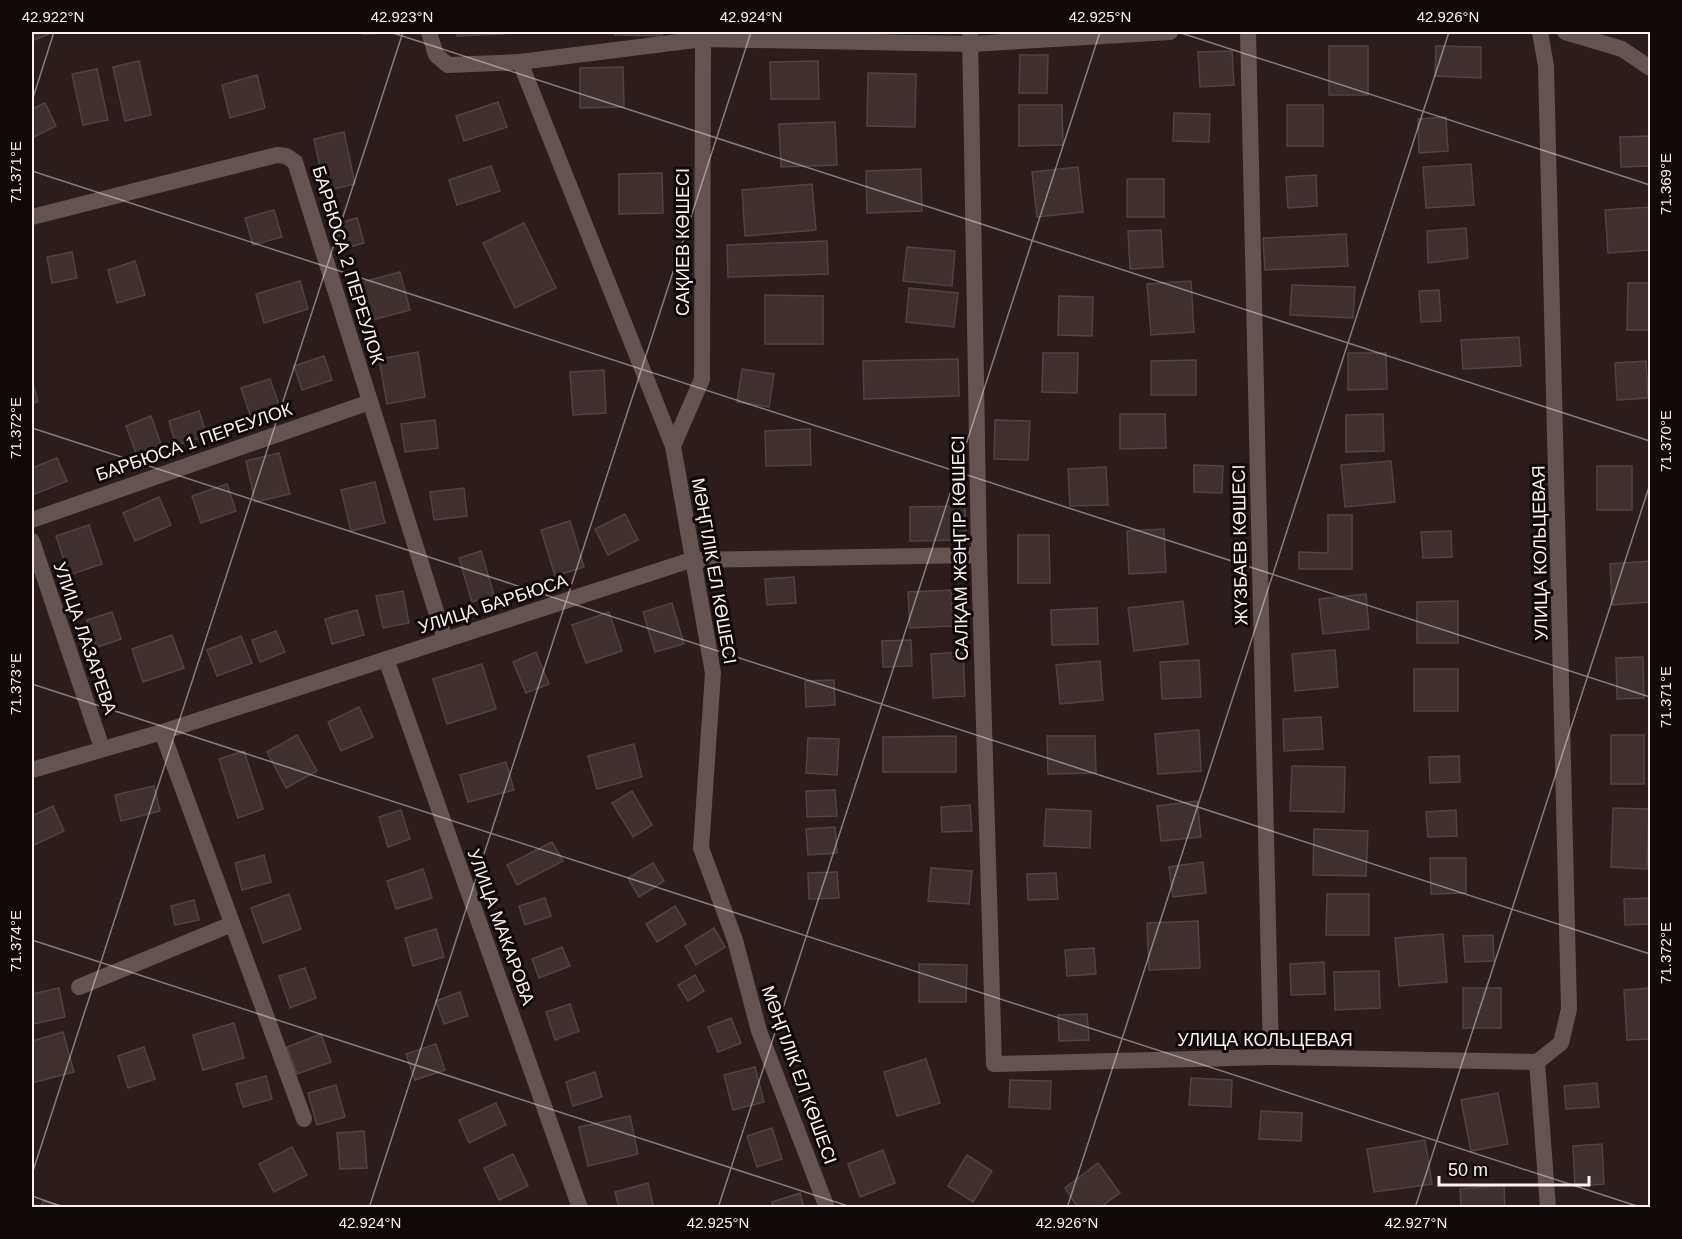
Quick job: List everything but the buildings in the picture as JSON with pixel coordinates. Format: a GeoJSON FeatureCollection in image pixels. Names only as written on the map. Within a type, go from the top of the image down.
{"type":"FeatureCollection","features":[{"type":"Feature","properties":{"kind":"street"},"geometry":{"type":"LineString","coordinates":[[429,32],[436,55],[448,65],[520,62],[703,35],[970,38],[1170,32]]}},
{"type":"Feature","properties":{"kind":"street","name":"ЖҮЗБАЕВ КӨШЕСІ"},"geometry":{"type":"LineString","coordinates":[[1248,32],[1271,1057]]}},
{"type":"Feature","properties":{"kind":"street","name":"УЛИЦА КОЛЬЦЕВАЯ"},"geometry":{"type":"LineString","coordinates":[[994,1064],[1271,1057],[1537,1062],[1561,1043],[1569,1009],[1546,66],[1540,32]]}},
{"type":"Feature","properties":{"kind":"street"},"geometry":{"type":"LineString","coordinates":[[1565,32],[1622,49],[1650,68]]}},
{"type":"Feature","properties":{"kind":"street","name":"САҚИЕВ КӨШЕСІ"},"geometry":{"type":"LineString","coordinates":[[672,446],[702,379],[703,35]]}},
{"type":"Feature","properties":{"kind":"street","name":"САЛҚАМ ЖӘҢГІР КӨШЕСІ"},"geometry":{"type":"LineString","coordinates":[[970,38],[979,555],[994,1064]]}},
{"type":"Feature","properties":{"kind":"street","name":"МӘҢГІЛІК ЕЛ КӨШЕСІ"},"geometry":{"type":"LineString","coordinates":[[520,62],[672,446],[713,673],[701,848],[735,940],[759,1031],[827,1208]]}},
{"type":"Feature","properties":{"kind":"street","name":"БАРБЮСА 2 ПЕРЕУЛОК"},"geometry":{"type":"LineString","coordinates":[[32,217],[277,155],[286,156],[295,162],[445,640]]}},
{"type":"Feature","properties":{"kind":"street","name":"БАРБЮСА 1 ПЕРЕУЛОК"},"geometry":{"type":"LineString","coordinates":[[32,520],[370,402]]}},
{"type":"Feature","properties":{"kind":"street","name":"УЛИЦА ЛАЗАРЕВА"},"geometry":{"type":"LineString","coordinates":[[32,541],[102,748]]}},
{"type":"Feature","properties":{"kind":"street","name":"УЛИЦА БАРБЮСА"},"geometry":{"type":"LineString","coordinates":[[32,770],[162,732],[691,560],[979,555]]}},
{"type":"Feature","properties":{"kind":"street","name":"УЛИЦА МАКАРОВА"},"geometry":{"type":"LineString","coordinates":[[386,659],[580,1208]]}},
{"type":"Feature","properties":{"kind":"street"},"geometry":{"type":"LineString","coordinates":[[162,732],[304,1119]]}},
{"type":"Feature","properties":{"kind":"street"},"geometry":{"type":"LineString","coordinates":[[79,987],[232,924]]}},
{"type":"Feature","properties":{"kind":"street"},"geometry":{"type":"LineString","coordinates":[[1537,1062],[1548,1208]]}}]}
